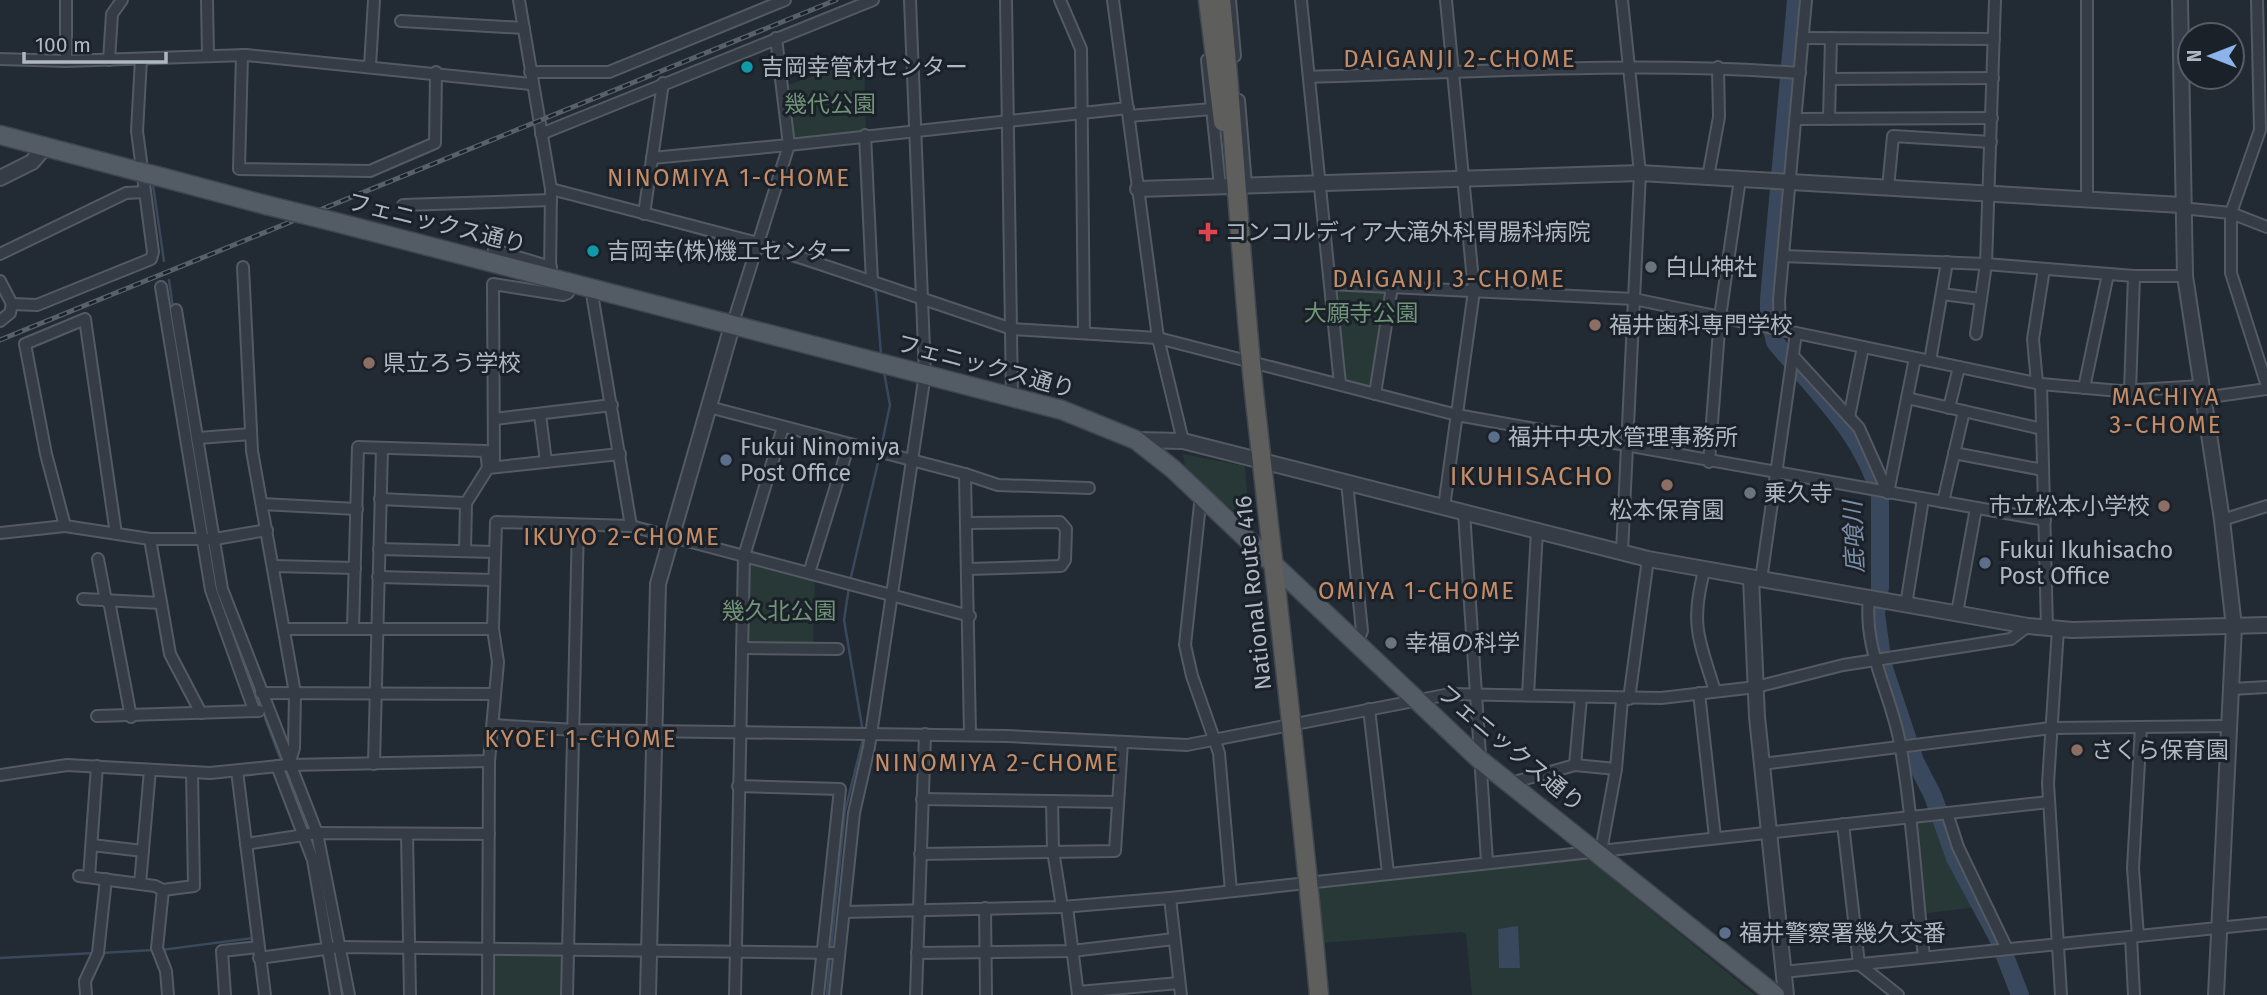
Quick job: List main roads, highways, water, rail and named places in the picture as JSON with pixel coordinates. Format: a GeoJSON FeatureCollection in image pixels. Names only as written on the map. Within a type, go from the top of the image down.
{"type":"FeatureCollection","features":[{"type":"Feature","properties":{"kind":"highway","name":"National Route 416"},"geometry":{"type":"LineString","coordinates":[[1215,3],[1219,97],[1234,186],[1319,995]]}},
{"type":"Feature","properties":{"kind":"main road","name":"フェニックス通り"},"geometry":{"type":"LineString","coordinates":[[0,135],[266,205],[550,272],[571,283],[1076,415],[1136,440],[1201,494],[1479,759],[1598,851],[1775,995]]}},
{"type":"Feature","properties":{"kind":"water"},"geometry":{"type":"Polygon","coordinates":[[[1518,926],[1520,968],[1499,968],[1498,929],[1518,926]]]}},
{"type":"Feature","properties":{"kind":"waterway","name":"底喰川"},"geometry":{"type":"LineString","coordinates":[[1796,0],[1769,317],[1775,342],[1836,414],[1862,452],[1872,473],[1880,496],[1880,587],[1876,614],[1883,665],[1915,761],[1933,796],[1955,858],[1998,938],[2020,995]]}},
{"type":"Feature","properties":{"kind":"waterway"},"geometry":{"type":"LineString","coordinates":[[153,185],[164,261]]}},
{"type":"Feature","properties":{"kind":"waterway"},"geometry":{"type":"LineString","coordinates":[[654,221],[752,249]]}},
{"type":"Feature","properties":{"kind":"waterway"},"geometry":{"type":"LineString","coordinates":[[758,251],[836,275]]}},
{"type":"Feature","properties":{"kind":"waterway"},"geometry":{"type":"LineString","coordinates":[[169,280],[173,308]]}},
{"type":"Feature","properties":{"kind":"waterway"},"geometry":{"type":"LineString","coordinates":[[872,287],[876,292],[881,355]]}},
{"type":"Feature","properties":{"kind":"waterway"},"geometry":{"type":"LineString","coordinates":[[881,448],[890,405],[884,372]]}},
{"type":"Feature","properties":{"kind":"waterway"},"geometry":{"type":"LineString","coordinates":[[850,581],[880,454]]}},
{"type":"Feature","properties":{"kind":"waterway"},"geometry":{"type":"LineString","coordinates":[[849,587],[844,620],[863,732]]}},
{"type":"Feature","properties":{"kind":"waterway"},"geometry":{"type":"LineString","coordinates":[[232,630],[260,704]]}},
{"type":"Feature","properties":{"kind":"waterway"},"geometry":{"type":"LineString","coordinates":[[265,718],[280,758]]}},
{"type":"Feature","properties":{"kind":"waterway"},"geometry":{"type":"LineString","coordinates":[[831,950],[845,811],[863,739]]}},
{"type":"Feature","properties":{"kind":"waterway"},"geometry":{"type":"LineString","coordinates":[[285,771],[308,828]]}},
{"type":"Feature","properties":{"kind":"waterway"},"geometry":{"type":"LineString","coordinates":[[311,838],[315,852]]}},
{"type":"Feature","properties":{"kind":"waterway"},"geometry":{"type":"LineString","coordinates":[[327,910],[333,943]]}},
{"type":"Feature","properties":{"kind":"waterway"},"geometry":{"type":"LineString","coordinates":[[161,950],[253,938]]}},
{"type":"Feature","properties":{"kind":"waterway"},"geometry":{"type":"LineString","coordinates":[[101,953],[154,950]]}},
{"type":"Feature","properties":{"kind":"waterway"},"geometry":{"type":"LineString","coordinates":[[0,958],[95,953]]}},
{"type":"Feature","properties":{"kind":"waterway"},"geometry":{"type":"LineString","coordinates":[[827,995],[830,956]]}},
{"type":"Feature","properties":{"kind":"railway"},"geometry":{"type":"LineString","coordinates":[[0,340],[836,0]]}},
{"type":"Feature","properties":{"kind":"place","name":"吉岡幸管材センター"},"geometry":{"type":"Point","coordinates":[747,67]}},
{"type":"Feature","properties":{"kind":"place","name":"コンコルディア大滝外科胃腸科病院"},"geometry":{"type":"Point","coordinates":[1208,232]}},
{"type":"Feature","properties":{"kind":"place","name":"吉岡幸(株)機工センター"},"geometry":{"type":"Point","coordinates":[593,251]}},
{"type":"Feature","properties":{"kind":"place","name":"白山神社"},"geometry":{"type":"Point","coordinates":[1651,267]}},
{"type":"Feature","properties":{"kind":"place","name":"福井歯科専門学校"},"geometry":{"type":"Point","coordinates":[1595,325]}},
{"type":"Feature","properties":{"kind":"place","name":"県立ろう学校"},"geometry":{"type":"Point","coordinates":[369,363]}},
{"type":"Feature","properties":{"kind":"place","name":"福井中央水管理事務所"},"geometry":{"type":"Point","coordinates":[1494,437]}},
{"type":"Feature","properties":{"kind":"place","name":"Fukui Ninomiya Post Office"},"geometry":{"type":"Point","coordinates":[726,460]}},
{"type":"Feature","properties":{"kind":"place","name":"松本保育園"},"geometry":{"type":"Point","coordinates":[1667,485]}},
{"type":"Feature","properties":{"kind":"place","name":"乗久寺"},"geometry":{"type":"Point","coordinates":[1750,493]}},
{"type":"Feature","properties":{"kind":"place","name":"市立松本小学校"},"geometry":{"type":"Point","coordinates":[2164,506]}},
{"type":"Feature","properties":{"kind":"place","name":"Fukui Ikuhisacho Post Office"},"geometry":{"type":"Point","coordinates":[1985,563]}},
{"type":"Feature","properties":{"kind":"place","name":"幸福の科学"},"geometry":{"type":"Point","coordinates":[1391,643]}},
{"type":"Feature","properties":{"kind":"place","name":"さくら保育園"},"geometry":{"type":"Point","coordinates":[2077,750]}},
{"type":"Feature","properties":{"kind":"place","name":"福井警察署幾久交番"},"geometry":{"type":"Point","coordinates":[1725,933]}},
{"type":"Feature","properties":{"kind":"district","name":"DAIGANJI 2-CHOME"},"geometry":{"type":"Point","coordinates":[1460,59]}},
{"type":"Feature","properties":{"kind":"district","name":"NINOMIYA 1-CHOME"},"geometry":{"type":"Point","coordinates":[729,178]}},
{"type":"Feature","properties":{"kind":"district","name":"DAIGANJI 3-CHOME"},"geometry":{"type":"Point","coordinates":[1449,279]}},
{"type":"Feature","properties":{"kind":"district","name":"MACHIYA 3-CHOME"},"geometry":{"type":"Point","coordinates":[2166,411]}},
{"type":"Feature","properties":{"kind":"district","name":"IKUHISACHO"},"geometry":{"type":"Point","coordinates":[1532,476]}},
{"type":"Feature","properties":{"kind":"district","name":"IKUYO 2-CHOME"},"geometry":{"type":"Point","coordinates":[622,537]}},
{"type":"Feature","properties":{"kind":"district","name":"OMIYA 1-CHOME"},"geometry":{"type":"Point","coordinates":[1417,591]}},
{"type":"Feature","properties":{"kind":"district","name":"KYOEI 1-CHOME"},"geometry":{"type":"Point","coordinates":[581,739]}},
{"type":"Feature","properties":{"kind":"district","name":"NINOMIYA 2-CHOME"},"geometry":{"type":"Point","coordinates":[997,763]}},
{"type":"Feature","properties":{"kind":"park label","name":"幾代公園"},"geometry":{"type":"Point","coordinates":[830,104]}},
{"type":"Feature","properties":{"kind":"park label","name":"大願寺公園"},"geometry":{"type":"Point","coordinates":[1361,313]}},
{"type":"Feature","properties":{"kind":"park label","name":"幾久北公園"},"geometry":{"type":"Point","coordinates":[779,611]}}]}
